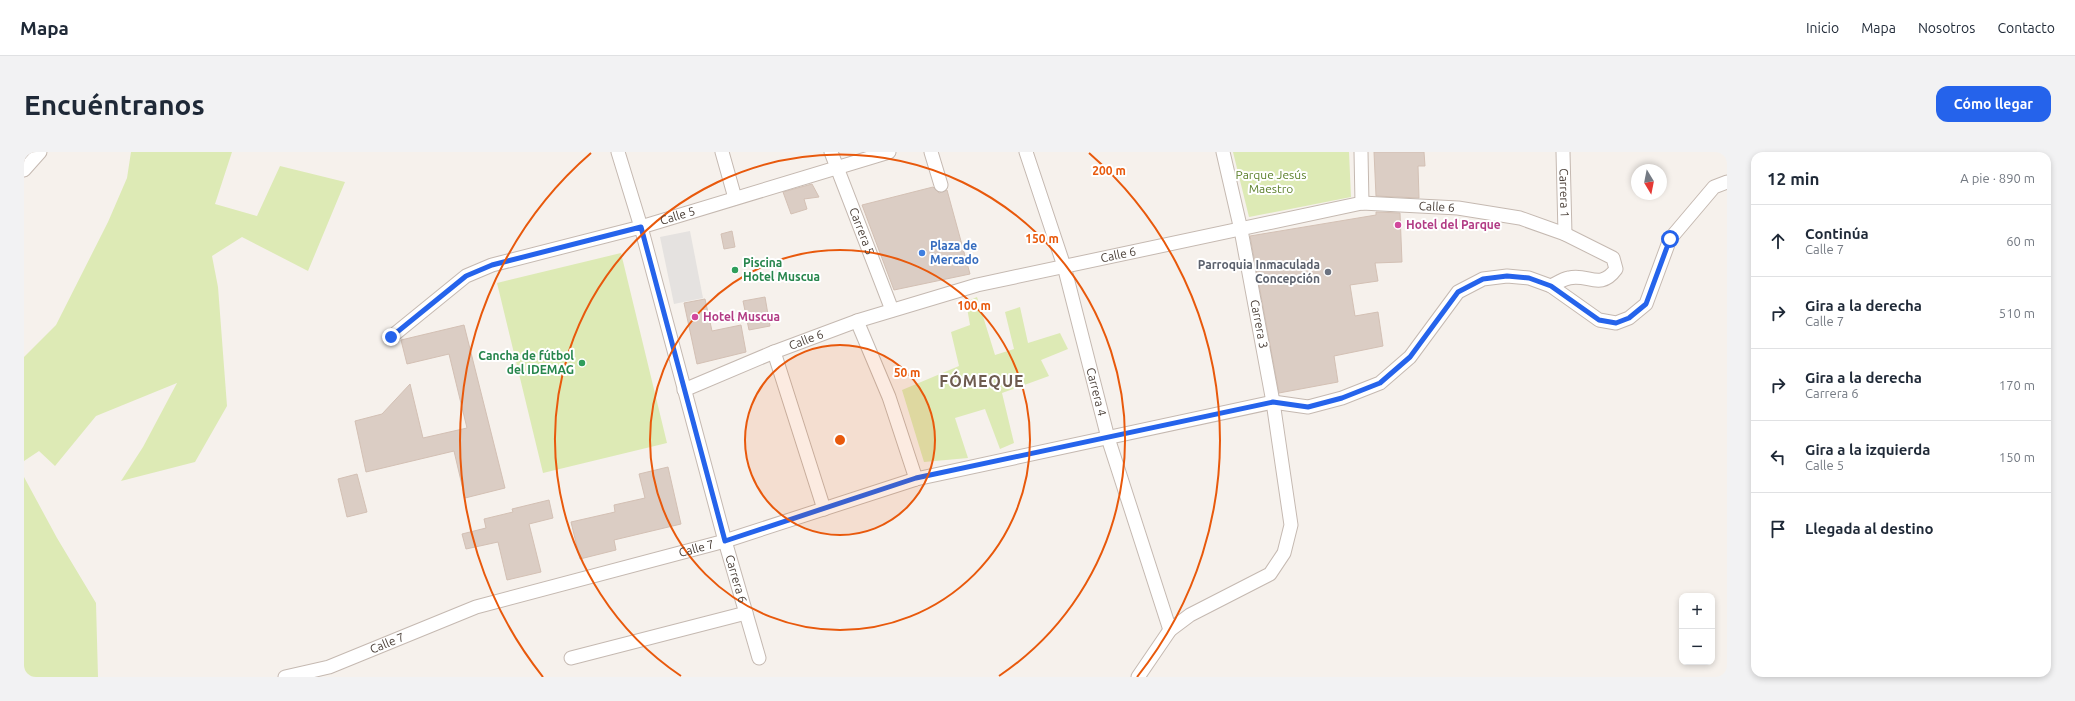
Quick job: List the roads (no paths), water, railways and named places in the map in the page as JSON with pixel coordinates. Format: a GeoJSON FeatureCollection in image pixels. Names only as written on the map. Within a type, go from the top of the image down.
{"type":"FeatureCollection","features":[{"type":"Feature","properties":{"kind":"street"},"geometry":{"type":"LineString","coordinates":[[24,170],[40,152]]}},
{"type":"Feature","properties":{"kind":"street","name":"Carrera 6"},"geometry":{"type":"LineString","coordinates":[[618,152],[641,227],[725,541],[759,658]]}},
{"type":"Feature","properties":{"kind":"street"},"geometry":{"type":"LineString","coordinates":[[722,152],[735,198]]}},
{"type":"Feature","properties":{"kind":"street","name":"Carrera 5"},"geometry":{"type":"LineString","coordinates":[[831,152],[836,169],[892,310]]}},
{"type":"Feature","properties":{"kind":"street","name":"Calle 5"},"geometry":{"type":"LineString","coordinates":[[391,337],[466,276],[492,265],[641,227],[889,152]]}},
{"type":"Feature","properties":{"kind":"street"},"geometry":{"type":"LineString","coordinates":[[931,152],[941,185]]}},
{"type":"Feature","properties":{"kind":"street","name":"Carrera 4"},"geometry":{"type":"LineString","coordinates":[[1026,152],[1064,266],[1108,438],[1170,630]]}},
{"type":"Feature","properties":{"kind":"street","name":"Carrera 3"},"geometry":{"type":"LineString","coordinates":[[1138,677],[1170,630],[1190,615],[1270,574],[1284,553],[1291,525],[1273,402],[1241,230],[1223,152]]}},
{"type":"Feature","properties":{"kind":"street"},"geometry":{"type":"LineString","coordinates":[[1361,152],[1362,203]]}},
{"type":"Feature","properties":{"kind":"street","name":"Carrera 1"},"geometry":{"type":"LineString","coordinates":[[1563,152],[1565,234]]}},
{"type":"Feature","properties":{"kind":"street","name":"Calle 7"},"geometry":{"type":"LineString","coordinates":[[285,677],[330,672],[476,607],[725,541],[916,478],[1273,402],[1308,407],[1342,398],[1380,383],[1410,357],[1458,292],[1483,279],[1507,276],[1529,278],[1551,286],[1599,320],[1616,323],[1629,318],[1646,304],[1670,239],[1714,187],[1727,182]]}},
{"type":"Feature","properties":{"kind":"street","name":"Calle 6"},"geometry":{"type":"LineString","coordinates":[[684,390],[774,352],[857,321],[977,285],[1241,230],[1362,203],[1458,208],[1520,218],[1565,234],[1613,258],[1616,269],[1611,276],[1604,280],[1596,281],[1570,277],[1551,286]]}},
{"type":"Feature","properties":{"kind":"street"},"geometry":{"type":"LineString","coordinates":[[857,321],[889,397],[916,478]]}},
{"type":"Feature","properties":{"kind":"street"},"geometry":{"type":"LineString","coordinates":[[774,352],[824,509]]}},
{"type":"Feature","properties":{"kind":"street"},"geometry":{"type":"LineString","coordinates":[[571,658],[746,613]]}},
{"type":"Feature","properties":{"kind":"place","name":"Hotel del Parque"},"geometry":{"type":"Point","coordinates":[1398,225]}},
{"type":"Feature","properties":{"kind":"place","name":"Plaza de Mercado"},"geometry":{"type":"Point","coordinates":[922,253]}},
{"type":"Feature","properties":{"kind":"place","name":"Piscina Hotel Muscua"},"geometry":{"type":"Point","coordinates":[735,270]}},
{"type":"Feature","properties":{"kind":"place","name":"Parroquia Inmaculada Concepción"},"geometry":{"type":"Point","coordinates":[1328,272]}},
{"type":"Feature","properties":{"kind":"place","name":"Hotel Muscua"},"geometry":{"type":"Point","coordinates":[695,317]}},
{"type":"Feature","properties":{"kind":"place","name":"Cancha de fútbol del IDEMAG"},"geometry":{"type":"Point","coordinates":[582,363]}},
{"type":"Feature","properties":{"kind":"district","name":"FÓMEQUE"},"geometry":{"type":"Point","coordinates":[982,381]}},
{"type":"Feature","properties":{"kind":"park label","name":"Parque Jesús Maestro"},"geometry":{"type":"Point","coordinates":[1271,182]}}]}
